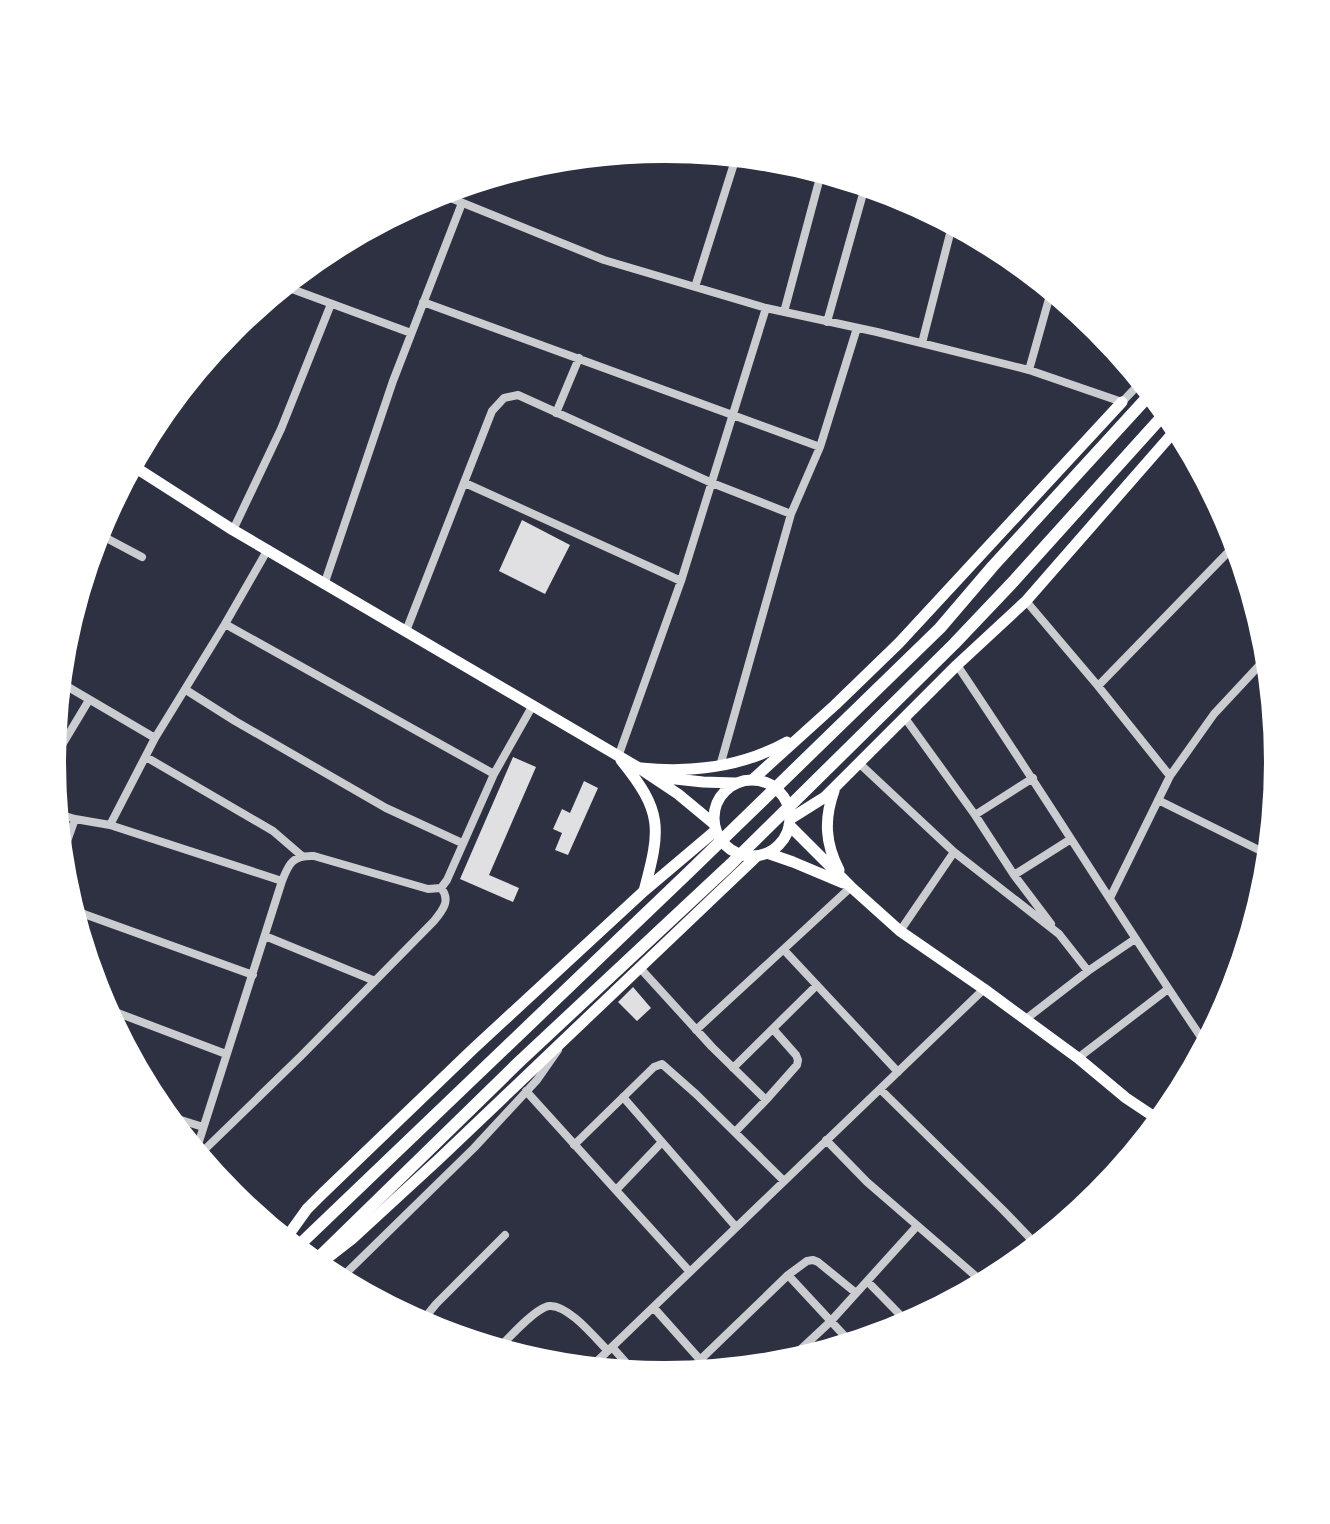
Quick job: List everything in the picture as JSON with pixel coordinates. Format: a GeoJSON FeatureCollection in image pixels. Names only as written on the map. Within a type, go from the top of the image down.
{"type":"FeatureCollection","features":[{"type":"Feature","properties":{"kind":"highway"},"geometry":{"type":"LineString","coordinates":[[303,1242],[940,628],[1145,400]]}},
{"type":"Feature","properties":{"kind":"highway"},"geometry":{"type":"LineString","coordinates":[[323,1257],[519,1062],[706,886],[954,644],[1159,420]]}},
{"type":"Feature","properties":{"kind":"main road"},"geometry":{"type":"LineString","coordinates":[[752,780],[899,643],[1122,402]]}},
{"type":"Feature","properties":{"kind":"main road"},"geometry":{"type":"LineString","coordinates":[[790,822],[835,788],[957,665],[1026,601],[1170,436]]}},
{"type":"Feature","properties":{"kind":"main road"},"geometry":{"type":"LineString","coordinates":[[140,470],[233,530],[652,776],[690,803],[714,827],[731,851],[747,857],[762,855],[804,866],[851,887]]}},
{"type":"Feature","properties":{"kind":"main road"},"geometry":{"type":"LineString","coordinates":[[639,768],[666,770],[720,766],[776,748],[801,734]]}},
{"type":"Feature","properties":{"kind":"main road"},"geometry":{"type":"LineString","coordinates":[[618,757],[644,790],[655,816],[655,850],[644,891]]}},
{"type":"Feature","properties":{"kind":"main road"},"geometry":{"type":"LineString","coordinates":[[652,776],[738,783]]}},
{"type":"Feature","properties":{"kind":"main road"},"geometry":{"type":"LineString","coordinates":[[290,1232],[322,1194],[473,1049],[714,827],[714,812],[722,794],[729,787],[752,780],[768,784],[782,795],[790,822],[782,842],[762,855],[352,1239],[325,1258]]}},
{"type":"Feature","properties":{"kind":"main road"},"geometry":{"type":"LineString","coordinates":[[835,788],[829,805],[828,840],[832,857],[851,887]]}},
{"type":"Feature","properties":{"kind":"main road"},"geometry":{"type":"LineString","coordinates":[[790,822],[851,887],[900,931],[1026,1019],[1151,1115]]}},
{"type":"Feature","properties":{"kind":"street"},"geometry":{"type":"LineString","coordinates":[[695,287],[734,165]]}},
{"type":"Feature","properties":{"kind":"street"},"geometry":{"type":"LineString","coordinates":[[784,312],[819,181]]}},
{"type":"Feature","properties":{"kind":"street"},"geometry":{"type":"LineString","coordinates":[[827,322],[863,195]]}},
{"type":"Feature","properties":{"kind":"street"},"geometry":{"type":"LineString","coordinates":[[454,200],[604,260],[766,308],[1029,370],[1122,402],[1135,388]]}},
{"type":"Feature","properties":{"kind":"street"},"geometry":{"type":"LineString","coordinates":[[325,582],[458,201]]}},
{"type":"Feature","properties":{"kind":"street"},"geometry":{"type":"LineString","coordinates":[[922,343],[950,233]]}},
{"type":"Feature","properties":{"kind":"street"},"geometry":{"type":"LineString","coordinates":[[293,290],[411,333]]}},
{"type":"Feature","properties":{"kind":"street"},"geometry":{"type":"LineString","coordinates":[[1029,370],[1049,300]]}},
{"type":"Feature","properties":{"kind":"street"},"geometry":{"type":"LineString","coordinates":[[423,302],[820,447]]}},
{"type":"Feature","properties":{"kind":"street"},"geometry":{"type":"LineString","coordinates":[[233,530],[281,429],[331,304]]}},
{"type":"Feature","properties":{"kind":"street"},"geometry":{"type":"LineString","coordinates":[[618,757],[681,581],[766,308]]}},
{"type":"Feature","properties":{"kind":"street"},"geometry":{"type":"LineString","coordinates":[[720,766],[791,514],[820,447],[857,328]]}},
{"type":"Feature","properties":{"kind":"street"},"geometry":{"type":"LineString","coordinates":[[556,413],[579,358]]}},
{"type":"Feature","properties":{"kind":"street"},"geometry":{"type":"LineString","coordinates":[[406,631],[492,411],[504,398],[518,395],[712,483],[791,514]]}},
{"type":"Feature","properties":{"kind":"street"},"geometry":{"type":"LineString","coordinates":[[465,483],[681,581]]}},
{"type":"Feature","properties":{"kind":"street"},"geometry":{"type":"LineString","coordinates":[[107,539],[142,557]]}},
{"type":"Feature","properties":{"kind":"street"},"geometry":{"type":"LineString","coordinates":[[110,825],[155,738],[268,549]]}},
{"type":"Feature","properties":{"kind":"street"},"geometry":{"type":"LineString","coordinates":[[1098,686],[1228,553]]}},
{"type":"Feature","properties":{"kind":"street"},"geometry":{"type":"LineString","coordinates":[[1026,601],[1170,776]]}},
{"type":"Feature","properties":{"kind":"street"},"geometry":{"type":"LineString","coordinates":[[225,624],[494,774]]}},
{"type":"Feature","properties":{"kind":"street"},"geometry":{"type":"LineString","coordinates":[[957,665],[1200,1036]]}},
{"type":"Feature","properties":{"kind":"street"},"geometry":{"type":"LineString","coordinates":[[1110,898],[1170,776],[1214,714],[1258,667]]}},
{"type":"Feature","properties":{"kind":"street"},"geometry":{"type":"LineString","coordinates":[[69,688],[155,738]]}},
{"type":"Feature","properties":{"kind":"street"},"geometry":{"type":"LineString","coordinates":[[186,690],[386,808],[462,843]]}},
{"type":"Feature","properties":{"kind":"street"},"geometry":{"type":"LineString","coordinates":[[65,741],[89,700]]}},
{"type":"Feature","properties":{"kind":"street"},"geometry":{"type":"LineString","coordinates":[[199,1142],[282,881],[293,861],[302,856],[314,856],[428,889],[441,888],[494,774],[533,705]]}},
{"type":"Feature","properties":{"kind":"street"},"geometry":{"type":"LineString","coordinates":[[905,718],[1014,875],[1088,971]]}},
{"type":"Feature","properties":{"kind":"street"},"geometry":{"type":"LineString","coordinates":[[146,757],[273,831],[302,856]]}},
{"type":"Feature","properties":{"kind":"street"},"geometry":{"type":"LineString","coordinates":[[860,764],[954,852],[1059,934]]}},
{"type":"Feature","properties":{"kind":"street"},"geometry":{"type":"LineString","coordinates":[[975,815],[1033,778]]}},
{"type":"Feature","properties":{"kind":"street"},"geometry":{"type":"LineString","coordinates":[[1158,800],[1259,850]]}},
{"type":"Feature","properties":{"kind":"street"},"geometry":{"type":"LineString","coordinates":[[67,816],[110,825],[282,881]]}},
{"type":"Feature","properties":{"kind":"street"},"geometry":{"type":"LineString","coordinates":[[69,837],[75,819]]}},
{"type":"Feature","properties":{"kind":"street"},"geometry":{"type":"LineString","coordinates":[[1014,875],[1071,839]]}},
{"type":"Feature","properties":{"kind":"street"},"geometry":{"type":"LineString","coordinates":[[900,931],[954,852]]}},
{"type":"Feature","properties":{"kind":"street"},"geometry":{"type":"LineString","coordinates":[[696,1030],[851,887]]}},
{"type":"Feature","properties":{"kind":"street"},"geometry":{"type":"LineString","coordinates":[[204,1148],[268,1090],[440,913],[446,899],[441,888]]}},
{"type":"Feature","properties":{"kind":"street"},"geometry":{"type":"LineString","coordinates":[[83,914],[253,975]]}},
{"type":"Feature","properties":{"kind":"street"},"geometry":{"type":"LineString","coordinates":[[265,936],[375,981]]}},
{"type":"Feature","properties":{"kind":"street"},"geometry":{"type":"LineString","coordinates":[[1026,1019],[1135,939]]}},
{"type":"Feature","properties":{"kind":"street"},"geometry":{"type":"LineString","coordinates":[[784,950],[898,1072]]}},
{"type":"Feature","properties":{"kind":"street"},"geometry":{"type":"LineString","coordinates":[[640,968],[766,1100]]}},
{"type":"Feature","properties":{"kind":"street"},"geometry":{"type":"LineString","coordinates":[[733,1068],[817,985]]}},
{"type":"Feature","properties":{"kind":"street"},"geometry":{"type":"LineString","coordinates":[[599,1359],[984,989]]}},
{"type":"Feature","properties":{"kind":"street"},"geometry":{"type":"LineString","coordinates":[[1078,1058],[1168,989]]}},
{"type":"Feature","properties":{"kind":"street"},"geometry":{"type":"LineString","coordinates":[[120,1014],[226,1054]]}},
{"type":"Feature","properties":{"kind":"street"},"geometry":{"type":"LineString","coordinates":[[735,1132],[793,1070],[798,1060],[773,1029]]}},
{"type":"Feature","properties":{"kind":"street"},"geometry":{"type":"LineString","coordinates":[[347,1272],[526,1091],[551,1061],[562,1041]]}},
{"type":"Feature","properties":{"kind":"street"},"geometry":{"type":"LineString","coordinates":[[574,1145],[654,1067],[662,1064],[784,1181]]}},
{"type":"Feature","properties":{"kind":"street"},"geometry":{"type":"LineString","coordinates":[[881,1090],[1030,1240]]}},
{"type":"Feature","properties":{"kind":"street"},"geometry":{"type":"LineString","coordinates":[[526,1091],[690,1272]]}},
{"type":"Feature","properties":{"kind":"street"},"geometry":{"type":"LineString","coordinates":[[623,1097],[736,1227]]}},
{"type":"Feature","properties":{"kind":"street"},"geometry":{"type":"LineString","coordinates":[[183,1121],[203,1127]]}},
{"type":"Feature","properties":{"kind":"street"},"geometry":{"type":"LineString","coordinates":[[826,1140],[867,1182],[975,1276]]}},
{"type":"Feature","properties":{"kind":"street"},"geometry":{"type":"LineString","coordinates":[[617,1189],[662,1142]]}},
{"type":"Feature","properties":{"kind":"street"},"geometry":{"type":"LineString","coordinates":[[804,1347],[917,1226]]}},
{"type":"Feature","properties":{"kind":"street"},"geometry":{"type":"LineString","coordinates":[[428,1314],[505,1235]]}},
{"type":"Feature","properties":{"kind":"street"},"geometry":{"type":"LineString","coordinates":[[654,1308],[699,1361],[802,1264],[813,1260],[856,1293]]}},
{"type":"Feature","properties":{"kind":"street"},"geometry":{"type":"LineString","coordinates":[[788,1275],[844,1335]]}},
{"type":"Feature","properties":{"kind":"street"},"geometry":{"type":"LineString","coordinates":[[867,1281],[900,1315]]}},
{"type":"Feature","properties":{"kind":"street"},"geometry":{"type":"LineString","coordinates":[[506,1342],[535,1315],[553,1306],[574,1317],[623,1362]]}},
{"type":"Feature","properties":{"kind":"building"},"geometry":{"type":"Polygon","coordinates":[[[522,520],[570,545],[545,594],[499,571],[522,520]]]}},
{"type":"Feature","properties":{"kind":"building"},"geometry":{"type":"Polygon","coordinates":[[[513,757],[536,767],[489,875],[519,888],[513,902],[460,879],[513,757]]]}},
{"type":"Feature","properties":{"kind":"building"},"geometry":{"type":"Polygon","coordinates":[[[584,781],[598,788],[568,855],[555,850],[562,833],[553,829],[562,809],[570,813],[584,781]]]}},
{"type":"Feature","properties":{"kind":"building"},"geometry":{"type":"Polygon","coordinates":[[[633,987],[651,1008],[637,1021],[618,1002],[633,987]]]}}]}
